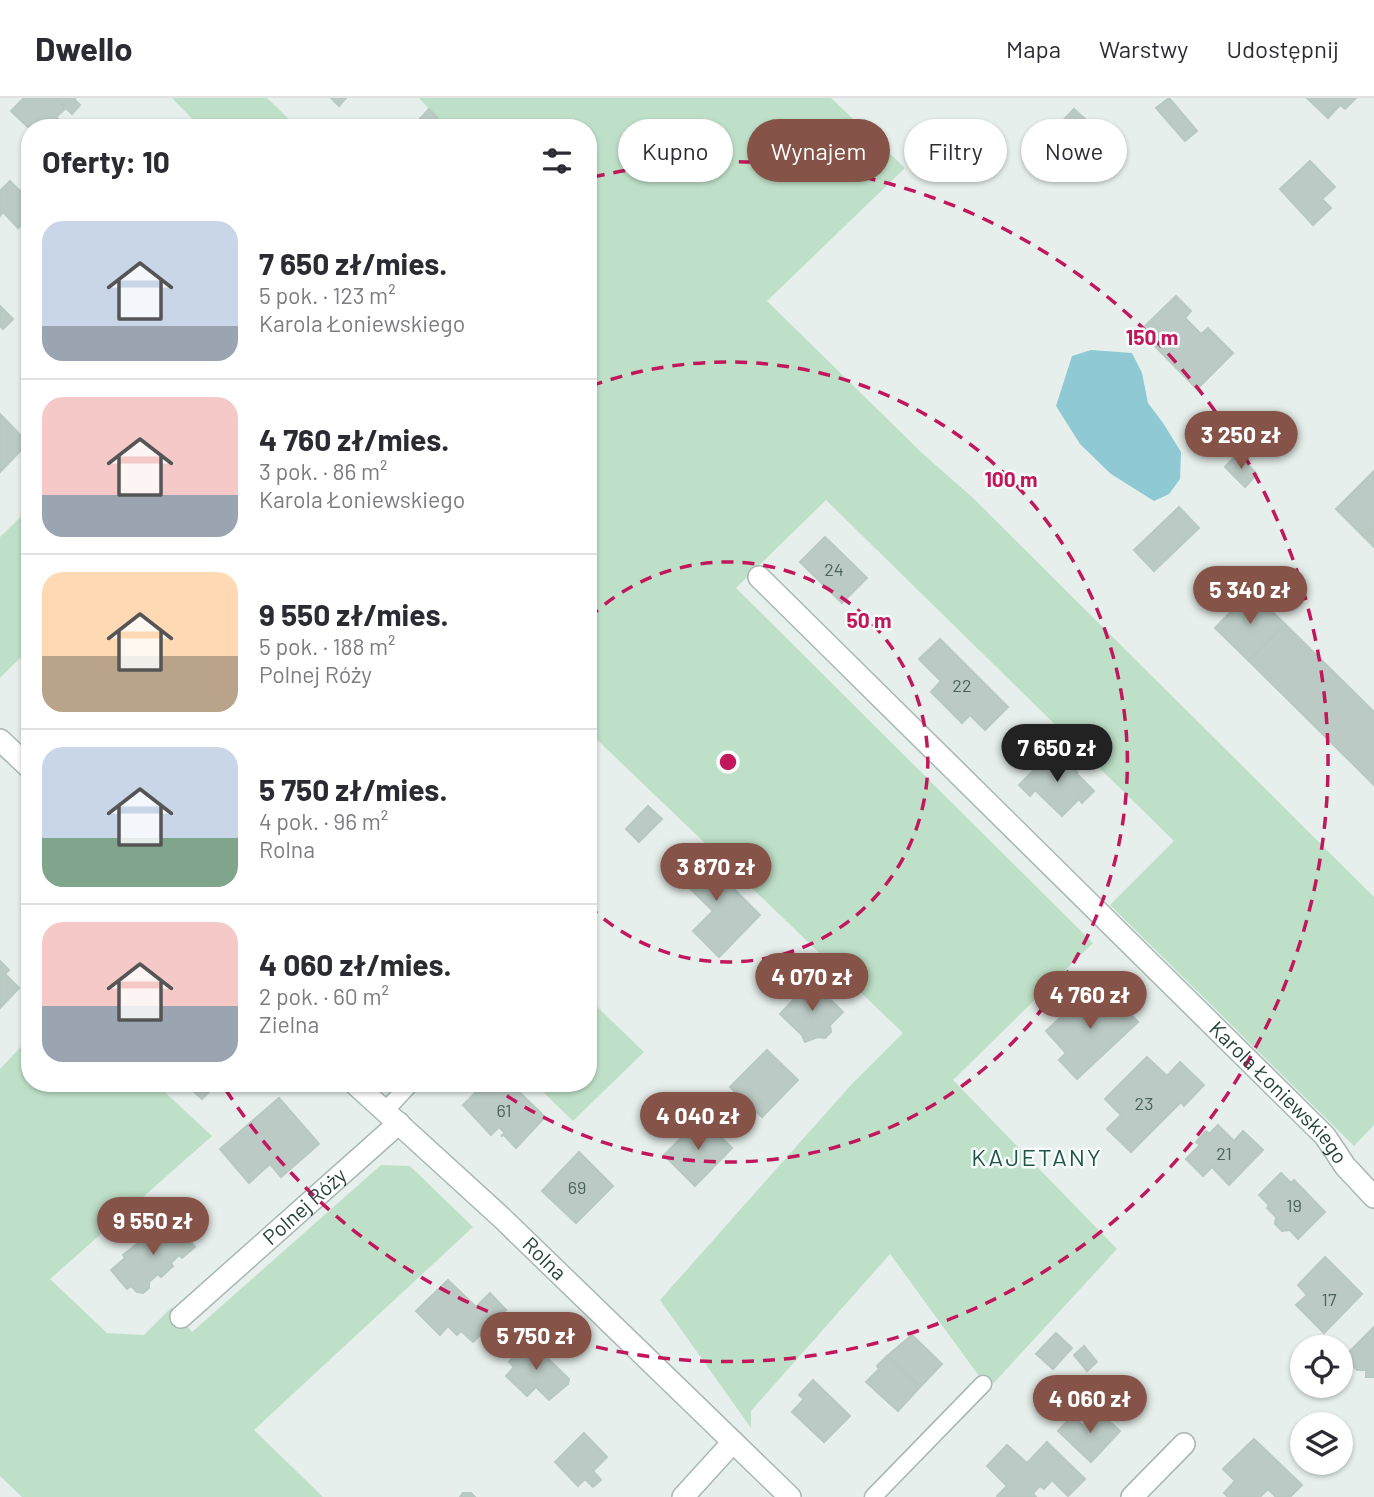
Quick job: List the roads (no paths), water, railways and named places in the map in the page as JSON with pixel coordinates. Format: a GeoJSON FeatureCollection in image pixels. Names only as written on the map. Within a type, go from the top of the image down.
{"type":"FeatureCollection","features":[{"type":"Feature","properties":{"kind":"street","name":"Karola Łoniewskiego"},"geometry":{"type":"LineString","coordinates":[[759,577],[1325,1136],[1345,1166],[1374,1198]]}},
{"type":"Feature","properties":{"kind":"street"},"geometry":{"type":"LineString","coordinates":[[0,740],[21,760]]}},
{"type":"Feature","properties":{"kind":"street","name":"Rolna"},"geometry":{"type":"LineString","coordinates":[[364,1092],[529,1244],[790,1497]]}},
{"type":"Feature","properties":{"kind":"street","name":"Polnej Róży"},"geometry":{"type":"LineString","coordinates":[[181,1317],[392,1117]]}},
{"type":"Feature","properties":{"kind":"street"},"geometry":{"type":"LineString","coordinates":[[683,1497],[733,1442]]}},
{"type":"Feature","properties":{"kind":"street"},"geometry":{"type":"LineString","coordinates":[[1132,1497],[1184,1444]]}},
{"type":"Feature","properties":{"kind":"lane"},"geometry":{"type":"LineString","coordinates":[[392,1117],[406,1092]]}},
{"type":"Feature","properties":{"kind":"lane"},"geometry":{"type":"LineString","coordinates":[[873,1497],[983,1384]]}},
{"type":"Feature","properties":{"kind":"water"},"geometry":{"type":"Polygon","coordinates":[[[1091,350],[1132,353],[1142,373],[1148,403],[1181,452],[1180,479],[1169,494],[1154,501],[1111,474],[1080,444],[1056,406],[1072,356],[1091,350]]]}},
{"type":"Feature","properties":{"kind":"district","name":"KAJETANY"},"geometry":{"type":"Point","coordinates":[1037,1158]}}]}
